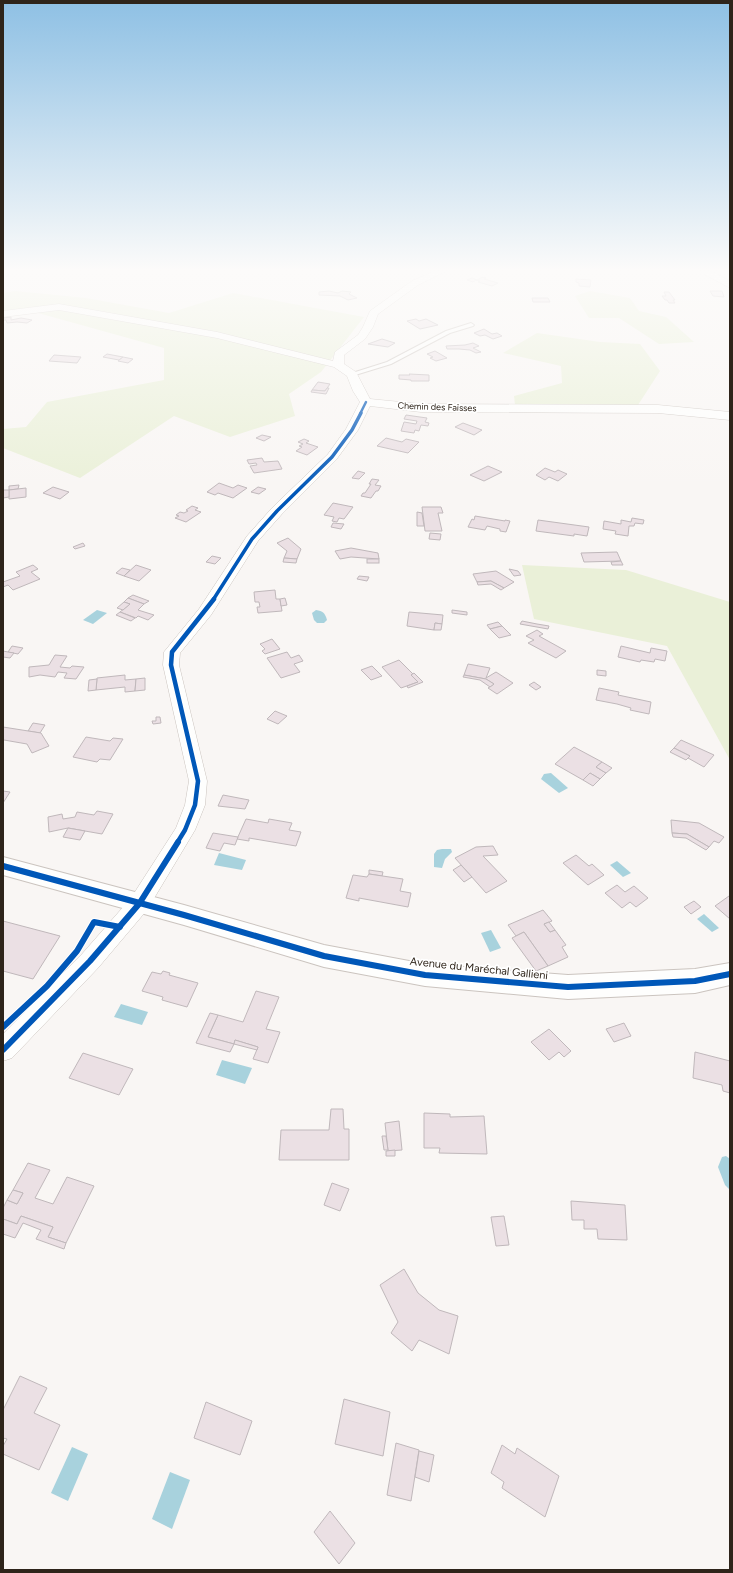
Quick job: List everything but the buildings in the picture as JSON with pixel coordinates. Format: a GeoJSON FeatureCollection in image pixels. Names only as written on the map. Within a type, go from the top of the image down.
{"type":"FeatureCollection","features":[{"type":"Feature","properties":{"kind":"street"},"geometry":{"type":"LineString","coordinates":[[3,1050],[90,961],[139,904],[185,830],[196,805],[198,781],[171,666],[172,652],[214,599],[252,538],[332,457],[352,430],[366,402],[359,391],[352,374],[338,366],[254,344]]}},
{"type":"Feature","properties":{"kind":"street"},"geometry":{"type":"LineString","coordinates":[[338,366],[339,354],[353,344]]}},
{"type":"Feature","properties":{"kind":"street","name":"Chemin des Faïsses"},"geometry":{"type":"LineString","coordinates":[[366,402],[421,408],[658,409],[730,416]]}},
{"type":"Feature","properties":{"kind":"street","name":"Avenue du Maréchal Gallieni"},"geometry":{"type":"LineString","coordinates":[[3,866],[184,915],[324,956],[425,975],[568,987],[695,981],[730,974]]}},
{"type":"Feature","properties":{"kind":"lane"},"geometry":{"type":"LineString","coordinates":[[352,374],[389,363],[426,344]]}},
{"type":"Feature","properties":{"kind":"green space"},"geometry":{"type":"Polygon","coordinates":[[[151,344],[343,344],[321,372],[289,394],[295,416],[230,437],[174,416],[80,478],[3,448],[3,429],[26,427],[47,402],[164,380],[164,348],[151,344]]]}},
{"type":"Feature","properties":{"kind":"green space"},"geometry":{"type":"Polygon","coordinates":[[[518,344],[640,344],[660,371],[638,405],[515,405],[514,396],[562,383],[561,366],[503,353],[518,344]]]}},
{"type":"Feature","properties":{"kind":"green space"},"geometry":{"type":"Polygon","coordinates":[[[522,565],[626,570],[730,602],[730,760],[667,646],[534,619],[522,565]]]}},
{"type":"Feature","properties":{"kind":"water"},"geometry":{"type":"Polygon","coordinates":[[[97,610],[107,613],[93,624],[83,620],[97,610]]]}},
{"type":"Feature","properties":{"kind":"water"},"geometry":{"type":"Polygon","coordinates":[[[316,610],[324,614],[327,620],[324,623],[317,623],[314,620],[312,613],[316,610]]]}},
{"type":"Feature","properties":{"kind":"water"},"geometry":{"type":"Polygon","coordinates":[[[551,773],[568,788],[559,793],[541,779],[544,774],[551,773]]]}},
{"type":"Feature","properties":{"kind":"water"},"geometry":{"type":"Polygon","coordinates":[[[451,849],[452,852],[445,859],[442,868],[434,867],[434,854],[437,850],[451,849]]]}},
{"type":"Feature","properties":{"kind":"water"},"geometry":{"type":"Polygon","coordinates":[[[219,853],[246,860],[242,870],[214,865],[219,853]]]}},
{"type":"Feature","properties":{"kind":"water"},"geometry":{"type":"Polygon","coordinates":[[[617,861],[631,873],[623,877],[610,865],[617,861]]]}},
{"type":"Feature","properties":{"kind":"water"},"geometry":{"type":"Polygon","coordinates":[[[704,914],[719,928],[712,932],[697,919],[704,914]]]}},
{"type":"Feature","properties":{"kind":"water"},"geometry":{"type":"Polygon","coordinates":[[[491,930],[501,948],[490,952],[481,933],[491,930]]]}},
{"type":"Feature","properties":{"kind":"water"},"geometry":{"type":"Polygon","coordinates":[[[121,1004],[148,1012],[142,1025],[114,1017],[121,1004]]]}},
{"type":"Feature","properties":{"kind":"water"},"geometry":{"type":"Polygon","coordinates":[[[222,1060],[252,1068],[245,1084],[216,1075],[222,1060]]]}},
{"type":"Feature","properties":{"kind":"water"},"geometry":{"type":"Polygon","coordinates":[[[726,1156],[730,1159],[730,1190],[725,1185],[718,1167],[722,1157],[726,1156]]]}},
{"type":"Feature","properties":{"kind":"water"},"geometry":{"type":"Polygon","coordinates":[[[72,1447],[88,1454],[68,1501],[51,1493],[72,1447]]]}},
{"type":"Feature","properties":{"kind":"water"},"geometry":{"type":"Polygon","coordinates":[[[170,1472],[190,1480],[172,1529],[152,1519],[170,1472]]]}},
{"type":"Feature","properties":{"kind":"cycle path"},"geometry":{"type":"LineString","coordinates":[[3,1050],[90,961],[139,904],[185,830],[195,805],[198,781],[171,665],[172,652],[205,612],[252,539],[277,511],[332,457],[352,430],[366,402]]}},
{"type":"Feature","properties":{"kind":"cycle path"},"geometry":{"type":"LineString","coordinates":[[3,866],[184,915],[324,956],[425,975],[568,987],[695,981],[730,974]]}},
{"type":"Feature","properties":{"kind":"cycle path"},"geometry":{"type":"LineString","coordinates":[[3,1027],[47,986],[77,951],[94,922],[120,927]]}}]}
